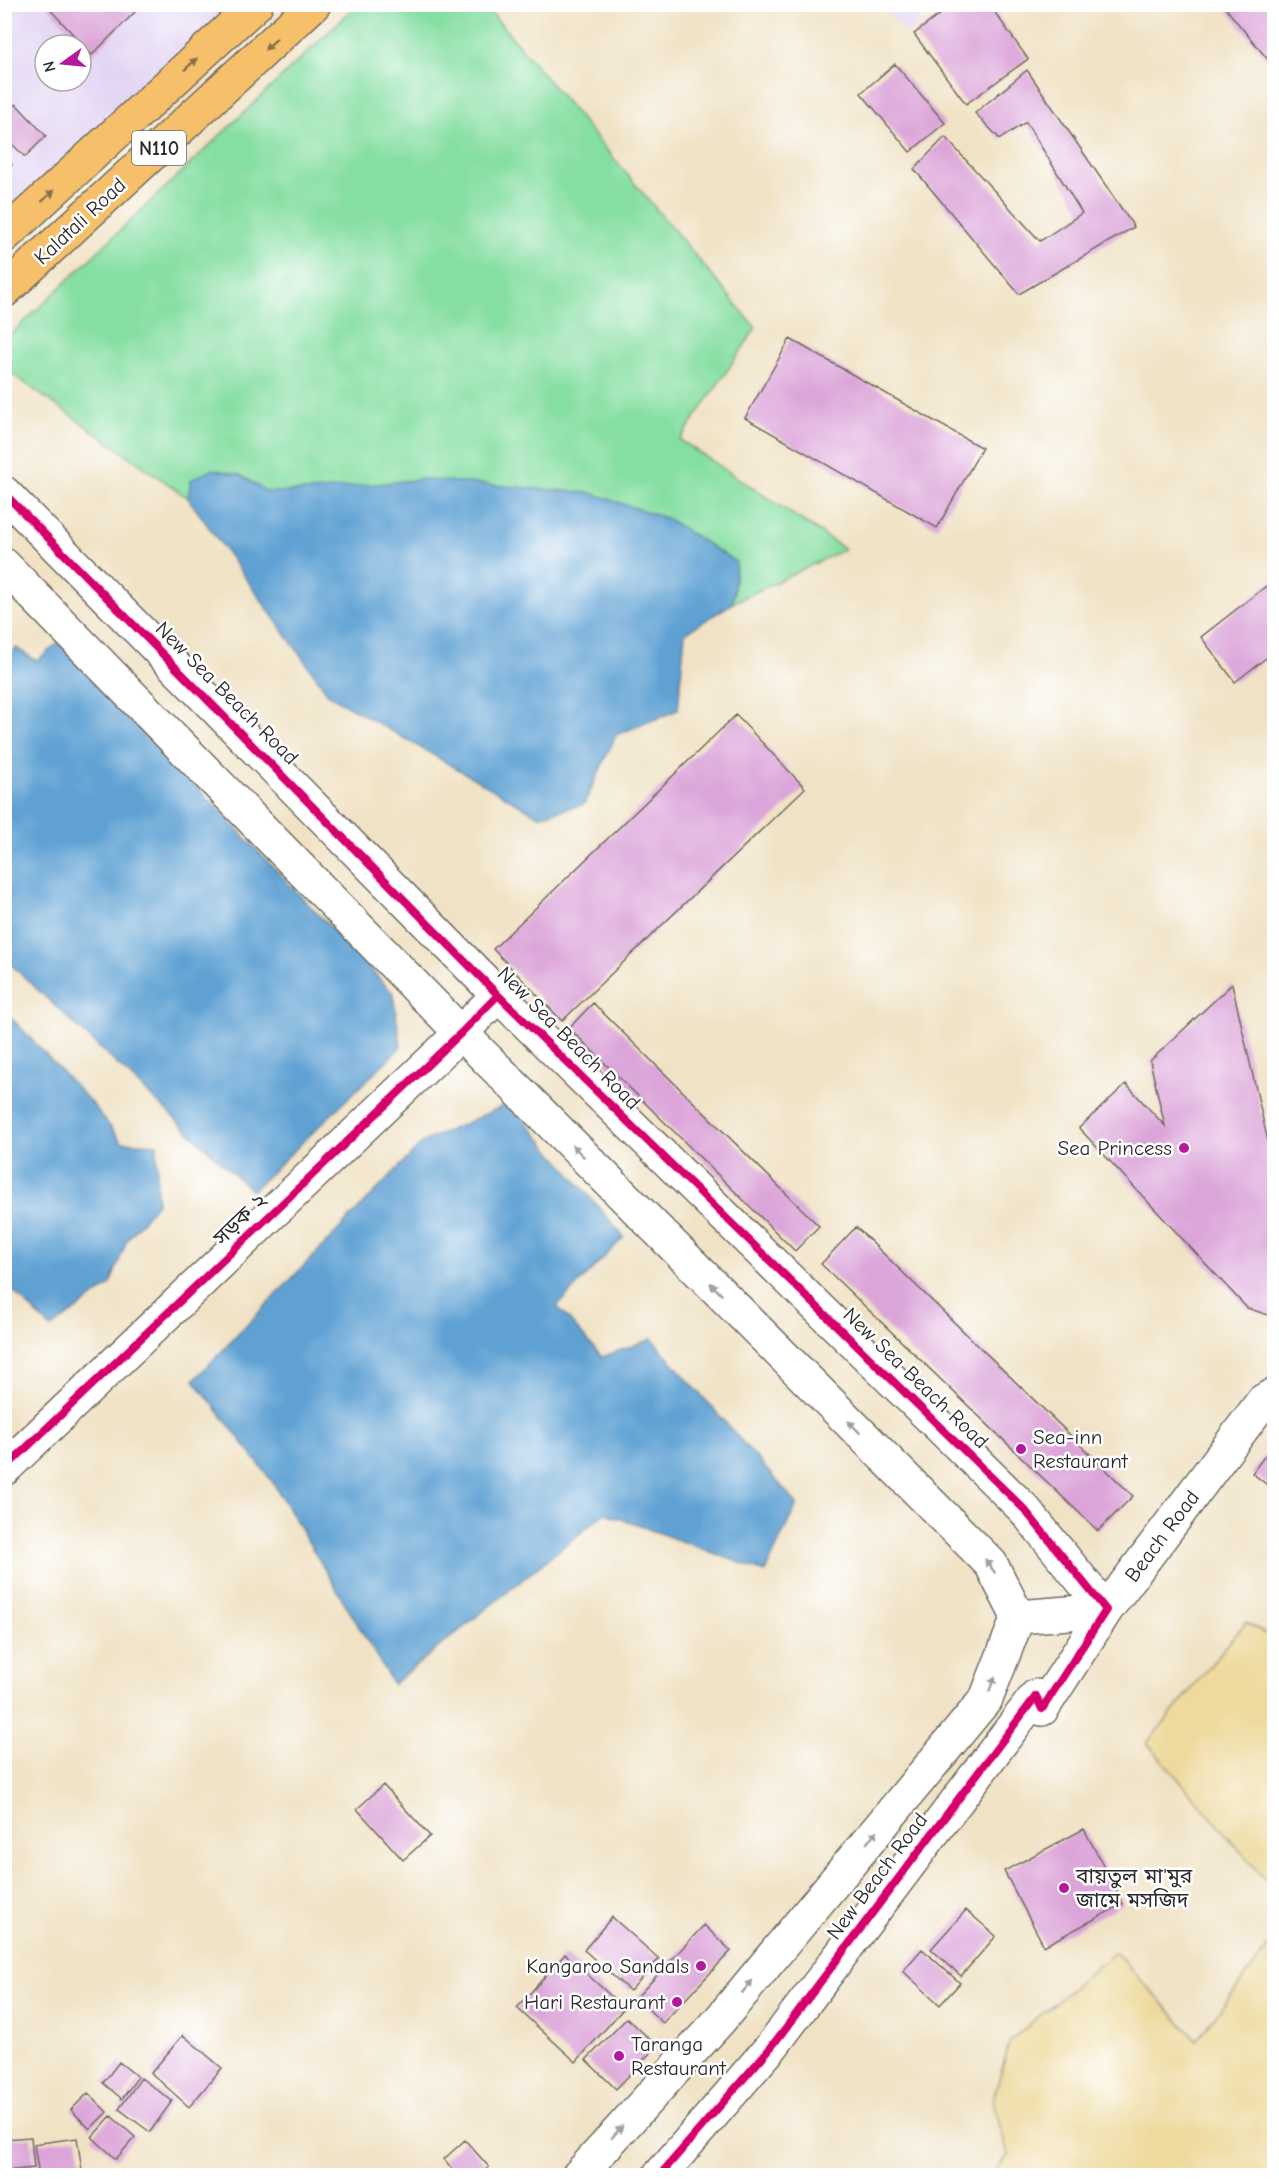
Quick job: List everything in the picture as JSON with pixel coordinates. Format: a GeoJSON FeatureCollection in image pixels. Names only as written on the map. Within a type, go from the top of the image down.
{"type":"FeatureCollection","features":[{"type":"Feature","properties":{"kind":"highway","name":"Kalatali Road"},"geometry":{"type":"LineString","coordinates":[[4,236],[256,4]]}},
{"type":"Feature","properties":{"kind":"highway","name":"Kalatali Road"},"geometry":{"type":"LineString","coordinates":[[4,291],[314,4]]}},
{"type":"Feature","properties":{"kind":"street","name":"New Sea Beach Road"},"geometry":{"type":"LineString","coordinates":[[4,493],[498,994],[1024,1509],[1106,1610]]}},
{"type":"Feature","properties":{"kind":"street"},"geometry":{"type":"LineString","coordinates":[[4,565],[461,1033],[991,1564],[1018,1617],[1106,1610]]}},
{"type":"Feature","properties":{"kind":"street","name":"সড়ক ২"},"geometry":{"type":"LineString","coordinates":[[4,1469],[461,1033],[498,994]]}},
{"type":"Feature","properties":{"kind":"street","name":"Beach Road"},"geometry":{"type":"LineString","coordinates":[[1106,1610],[1263,1401],[1275,1395]]}},
{"type":"Feature","properties":{"kind":"street","name":"New Beach Road"},"geometry":{"type":"LineString","coordinates":[[659,2175],[772,2046],[1036,1696],[1042,1709],[1106,1610]]}},
{"type":"Feature","properties":{"kind":"street","name":"New Beach Road"},"geometry":{"type":"LineString","coordinates":[[578,2175],[719,2021],[986,1699],[1018,1617]]}},
{"type":"Feature","properties":{"kind":"shaded area"},"geometry":{"type":"Polygon","coordinates":[[[5,5],[272,5],[5,251],[5,5]]]}},
{"type":"Feature","properties":{"kind":"shaded area"},"geometry":{"type":"Polygon","coordinates":[[[879,5],[938,5],[907,33],[879,5]]]}},
{"type":"Feature","properties":{"kind":"green space"},"geometry":{"type":"Polygon","coordinates":[[[357,5],[485,5],[756,328],[680,440],[845,549],[733,603],[736,562],[313,491],[266,492],[240,475],[191,480],[188,498],[5,369],[4,341],[357,5]]]}},
{"type":"Feature","properties":{"kind":"sand"},"geometry":{"type":"Polygon","coordinates":[[[1246,1622],[1274,1639],[1274,1890],[1147,1743],[1246,1622]]]}},
{"type":"Feature","properties":{"kind":"sand"},"geometry":{"type":"Polygon","coordinates":[[[1274,1939],[1274,2175],[992,2175],[1008,2155],[993,2100],[1010,2041],[1115,1952],[1197,2040],[1274,1939]]]}},
{"type":"Feature","properties":{"kind":"water"},"geometry":{"type":"Polygon","coordinates":[[[213,469],[240,475],[267,492],[313,491],[421,479],[591,493],[668,519],[736,562],[733,603],[685,633],[678,710],[616,735],[584,804],[539,816],[329,695],[188,498],[191,480],[213,469]]]}},
{"type":"Feature","properties":{"kind":"water"},"geometry":{"type":"Polygon","coordinates":[[[59,642],[393,993],[401,1047],[252,1191],[5,959],[5,659],[16,648],[37,661],[59,642]]]}},
{"type":"Feature","properties":{"kind":"water"},"geometry":{"type":"Polygon","coordinates":[[[5,1011],[95,1107],[122,1142],[157,1144],[157,1203],[127,1240],[110,1285],[51,1328],[5,1283],[5,1011]]]}},
{"type":"Feature","properties":{"kind":"water"},"geometry":{"type":"Polygon","coordinates":[[[510,1103],[624,1237],[557,1306],[602,1357],[652,1339],[797,1504],[765,1572],[605,1513],[393,1684],[272,1481],[194,1380],[423,1142],[510,1103]]]}},
{"type":"Feature","properties":{"kind":"building"},"geometry":{"type":"Polygon","coordinates":[[[45,4],[143,4],[93,54],[93,33],[72,33],[45,4]]]}},
{"type":"Feature","properties":{"kind":"building"},"geometry":{"type":"Polygon","coordinates":[[[954,4],[989,4],[1028,59],[966,104],[914,34],[954,4]]]}},
{"type":"Feature","properties":{"kind":"building"},"geometry":{"type":"Polygon","coordinates":[[[1222,4],[1274,4],[1274,67],[1222,4]]]}},
{"type":"Feature","properties":{"kind":"building"},"geometry":{"type":"Polygon","coordinates":[[[895,64],[945,123],[910,152],[861,93],[895,64]]]}},
{"type":"Feature","properties":{"kind":"building"},"geometry":{"type":"Polygon","coordinates":[[[1027,70],[1134,227],[1019,294],[914,169],[945,137],[1040,241],[1082,213],[1026,122],[1000,139],[975,113],[1027,70]]]}},
{"type":"Feature","properties":{"kind":"building"},"geometry":{"type":"Polygon","coordinates":[[[16,104],[46,136],[25,157],[5,137],[5,115],[16,104]]]}},
{"type":"Feature","properties":{"kind":"building"},"geometry":{"type":"Polygon","coordinates":[[[4,156],[12,165],[4,171],[4,156]]]}},
{"type":"Feature","properties":{"kind":"building"},"geometry":{"type":"Polygon","coordinates":[[[790,339],[982,448],[937,528],[745,418],[790,339]]]}},
{"type":"Feature","properties":{"kind":"building"},"geometry":{"type":"Polygon","coordinates":[[[1274,580],[1274,652],[1235,682],[1201,637],[1274,580]]]}},
{"type":"Feature","properties":{"kind":"building"},"geometry":{"type":"Polygon","coordinates":[[[736,715],[805,788],[562,1021],[493,949],[736,715]]]}},
{"type":"Feature","properties":{"kind":"building","name":"Sea Princess"},"geometry":{"type":"Polygon","coordinates":[[[1232,984],[1274,1168],[1274,1314],[1268,1315],[1247,1308],[1079,1128],[1126,1084],[1165,1126],[1150,1061],[1232,984]]]}},
{"type":"Feature","properties":{"kind":"building"},"geometry":{"type":"Polygon","coordinates":[[[593,1003],[819,1226],[795,1251],[569,1028],[593,1003]]]}},
{"type":"Feature","properties":{"kind":"building"},"geometry":{"type":"Polygon","coordinates":[[[856,1227],[1133,1496],[1098,1531],[821,1264],[856,1227]]]}},
{"type":"Feature","properties":{"kind":"building"},"geometry":{"type":"Polygon","coordinates":[[[1274,1443],[1274,1490],[1252,1473],[1274,1443]]]}},
{"type":"Feature","properties":{"kind":"building"},"geometry":{"type":"Polygon","coordinates":[[[383,1785],[430,1836],[403,1860],[357,1809],[383,1785]]]}},
{"type":"Feature","properties":{"kind":"building","name":"বায়তুল মা'মুর জামে মসজিদ"},"geometry":{"type":"Polygon","coordinates":[[[1084,1829],[1123,1904],[1044,1946],[1004,1871],[1084,1829]]]}},
{"type":"Feature","properties":{"kind":"building"},"geometry":{"type":"Polygon","coordinates":[[[966,1910],[996,1936],[961,1976],[931,1949],[966,1910]]]}},
{"type":"Feature","properties":{"kind":"building"},"geometry":{"type":"Polygon","coordinates":[[[612,1917],[659,1959],[630,1991],[584,1950],[612,1917]]]}},
{"type":"Feature","properties":{"kind":"building"},"geometry":{"type":"Polygon","coordinates":[[[704,1925],[731,1951],[663,2023],[636,1998],[704,1925]]]}},
{"type":"Feature","properties":{"kind":"building"},"geometry":{"type":"Polygon","coordinates":[[[922,1949],[960,1983],[940,2005],[903,1971],[922,1949]]]}},
{"type":"Feature","properties":{"kind":"building"},"geometry":{"type":"Polygon","coordinates":[[[565,1954],[624,2008],[576,2062],[517,2008],[565,1954]]]}},
{"type":"Feature","properties":{"kind":"building"},"geometry":{"type":"Polygon","coordinates":[[[627,2018],[657,2046],[616,2089],[586,2060],[627,2018]]]}},
{"type":"Feature","properties":{"kind":"building"},"geometry":{"type":"Polygon","coordinates":[[[183,2035],[222,2068],[189,2107],[151,2073],[183,2035]]]}},
{"type":"Feature","properties":{"kind":"building"},"geometry":{"type":"Polygon","coordinates":[[[119,2062],[138,2077],[122,2099],[103,2083],[119,2062]]]}},
{"type":"Feature","properties":{"kind":"building"},"geometry":{"type":"Polygon","coordinates":[[[141,2078],[172,2101],[150,2132],[119,2109],[141,2078]]]}},
{"type":"Feature","properties":{"kind":"building"},"geometry":{"type":"Polygon","coordinates":[[[88,2093],[107,2112],[90,2129],[71,2110],[88,2093]]]}},
{"type":"Feature","properties":{"kind":"building"},"geometry":{"type":"Polygon","coordinates":[[[111,2116],[135,2137],[116,2159],[92,2137],[111,2116]]]}},
{"type":"Feature","properties":{"kind":"building"},"geometry":{"type":"Polygon","coordinates":[[[31,2137],[34,2168],[4,2171],[4,2139],[31,2137]]]}},
{"type":"Feature","properties":{"kind":"building"},"geometry":{"type":"Polygon","coordinates":[[[77,2138],[82,2170],[39,2176],[34,2144],[77,2138]]]}},
{"type":"Feature","properties":{"kind":"building"},"geometry":{"type":"Polygon","coordinates":[[[465,2140],[489,2167],[479,2176],[458,2176],[444,2159],[465,2140]]]}},
{"type":"Feature","properties":{"kind":"cycle path"},"geometry":{"type":"LineString","coordinates":[[4,493],[498,995],[1024,1509],[1106,1610],[1042,1709],[1036,1696],[772,2046],[659,2176]]}},
{"type":"Feature","properties":{"kind":"cycle path"},"geometry":{"type":"LineString","coordinates":[[4,1469],[461,1033],[498,995]]}},
{"type":"Feature","properties":{"kind":"place","name":"Sea Princess"},"geometry":{"type":"Point","coordinates":[1184,1148]}},
{"type":"Feature","properties":{"kind":"place","name":"Sea-inn Restaurant"},"geometry":{"type":"Point","coordinates":[1021,1449]}},
{"type":"Feature","properties":{"kind":"place","name":"বায়তুল মা'মুর জামে মসজিদ"},"geometry":{"type":"Point","coordinates":[1064,1888]}},
{"type":"Feature","properties":{"kind":"place","name":"Kangaroo Sandals"},"geometry":{"type":"Point","coordinates":[701,1966]}},
{"type":"Feature","properties":{"kind":"place","name":"Hari Restaurant"},"geometry":{"type":"Point","coordinates":[677,2002]}},
{"type":"Feature","properties":{"kind":"place","name":"Taranga Restaurant"},"geometry":{"type":"Point","coordinates":[619,2056]}}]}
